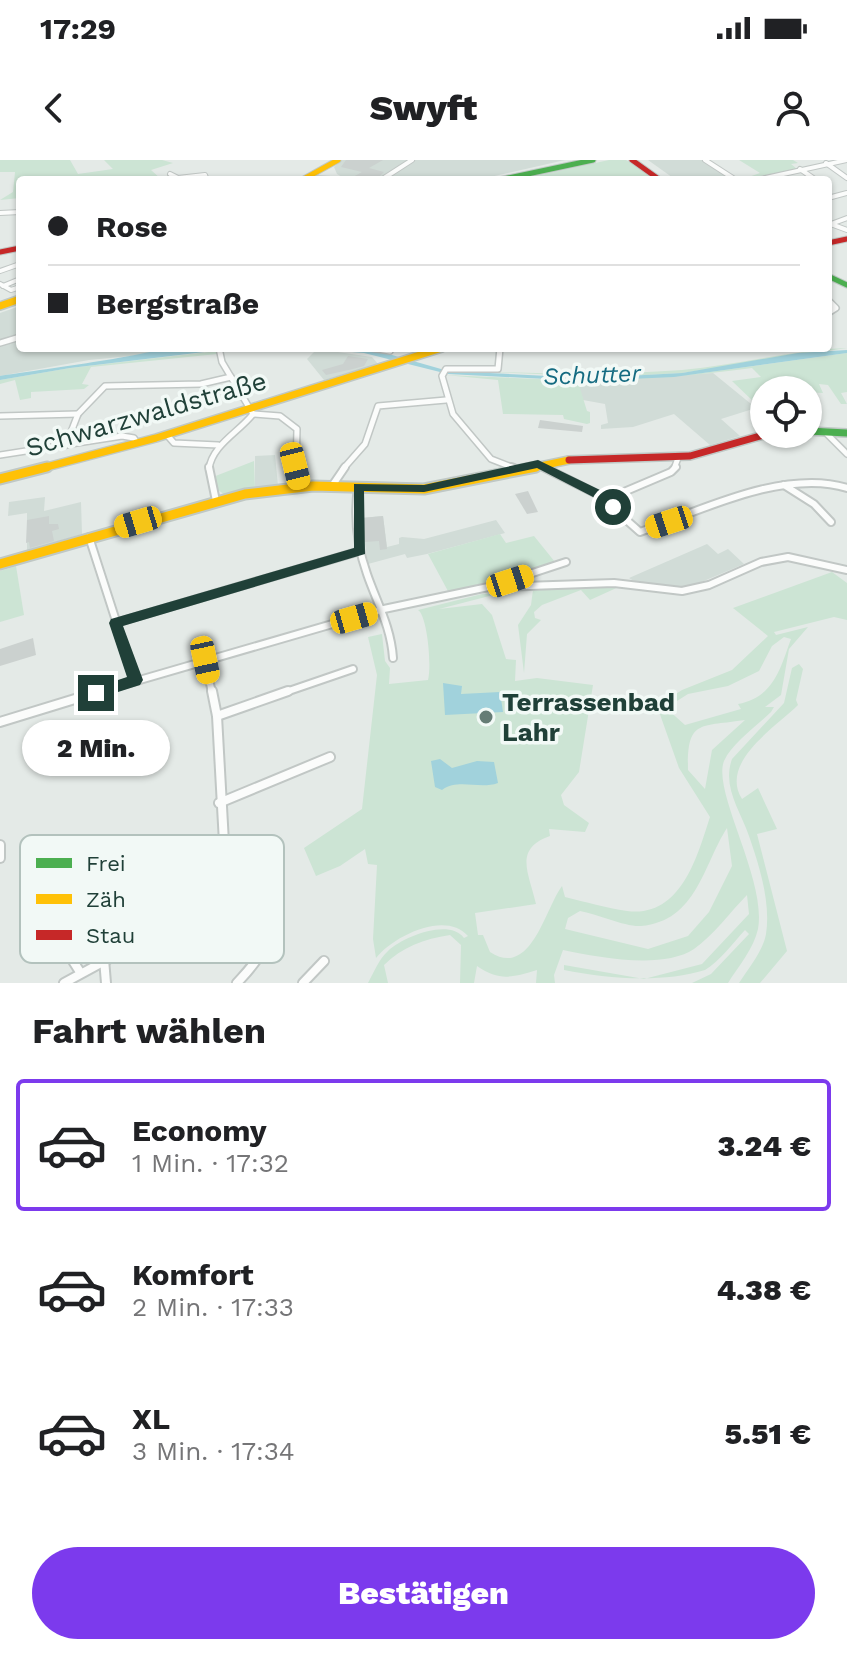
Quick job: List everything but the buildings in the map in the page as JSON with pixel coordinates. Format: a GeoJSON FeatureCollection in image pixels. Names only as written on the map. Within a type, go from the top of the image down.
{"type":"FeatureCollection","features":[{"type":"Feature","properties":{"kind":"street"},"geometry":{"type":"LineString","coordinates":[[312,176],[335,160]]}},
{"type":"Feature","properties":{"kind":"street"},"geometry":{"type":"LineString","coordinates":[[387,176],[412,160]]}},
{"type":"Feature","properties":{"kind":"street"},"geometry":{"type":"LineString","coordinates":[[515,176],[585,160]]}},
{"type":"Feature","properties":{"kind":"street"},"geometry":{"type":"LineString","coordinates":[[632,160],[654,176]]}},
{"type":"Feature","properties":{"kind":"street"},"geometry":{"type":"LineString","coordinates":[[705,160],[730,176]]}},
{"type":"Feature","properties":{"kind":"street"},"geometry":{"type":"LineString","coordinates":[[771,176],[847,160]]}},
{"type":"Feature","properties":{"kind":"street"},"geometry":{"type":"LineString","coordinates":[[826,163],[847,178]]}},
{"type":"Feature","properties":{"kind":"street"},"geometry":{"type":"LineString","coordinates":[[800,169],[810,176]]}},
{"type":"Feature","properties":{"kind":"street"},"geometry":{"type":"LineString","coordinates":[[170,174],[174,176]]}},
{"type":"Feature","properties":{"kind":"street"},"geometry":{"type":"LineString","coordinates":[[832,192],[837,196]]}},
{"type":"Feature","properties":{"kind":"street"},"geometry":{"type":"LineString","coordinates":[[832,197],[847,193]]}},
{"type":"Feature","properties":{"kind":"street"},"geometry":{"type":"LineString","coordinates":[[832,304],[847,310]]}},
{"type":"Feature","properties":{"kind":"street"},"geometry":{"type":"LineString","coordinates":[[832,310],[836,308]]}},
{"type":"Feature","properties":{"kind":"street"},"geometry":{"type":"LineString","coordinates":[[220,352],[252,410],[280,416],[297,429],[295,466],[300,487]]}},
{"type":"Feature","properties":{"kind":"street","name":"Schwarzwaldstraße"},"geometry":{"type":"LineString","coordinates":[[0,479],[252,410],[428,352]]}},
{"type":"Feature","properties":{"kind":"street"},"geometry":{"type":"LineString","coordinates":[[489,473],[493,467],[491,459],[453,414],[446,400],[442,376],[446,369],[498,369],[500,352]]}},
{"type":"Feature","properties":{"kind":"street"},"geometry":{"type":"LineString","coordinates":[[66,445],[78,414],[105,386],[201,384],[231,377]]}},
{"type":"Feature","properties":{"kind":"street"},"geometry":{"type":"LineString","coordinates":[[332,486],[337,473],[366,443],[378,406],[446,400]]}},
{"type":"Feature","properties":{"kind":"street"},"geometry":{"type":"LineString","coordinates":[[216,501],[207,468],[218,445],[246,424],[252,410]]}},
{"type":"Feature","properties":{"kind":"street"},"geometry":{"type":"LineString","coordinates":[[0,416],[78,414]]}},
{"type":"Feature","properties":{"kind":"street"},"geometry":{"type":"LineString","coordinates":[[822,432],[847,433]]}},
{"type":"Feature","properties":{"kind":"street"},"geometry":{"type":"LineString","coordinates":[[825,432],[847,454]]}},
{"type":"Feature","properties":{"kind":"street"},"geometry":{"type":"LineString","coordinates":[[167,435],[174,443],[218,445]]}},
{"type":"Feature","properties":{"kind":"street"},"geometry":{"type":"LineString","coordinates":[[0,455],[122,436],[134,438],[137,443]]}},
{"type":"Feature","properties":{"kind":"street"},"geometry":{"type":"LineString","coordinates":[[0,564],[216,501],[300,487],[416,490],[514,468],[577,459],[678,458],[750,439]]}},
{"type":"Feature","properties":{"kind":"street"},"geometry":{"type":"LineString","coordinates":[[605,500],[671,472],[677,466],[678,458]]}},
{"type":"Feature","properties":{"kind":"street"},"geometry":{"type":"LineString","coordinates":[[491,459],[514,468]]}},
{"type":"Feature","properties":{"kind":"street"},"geometry":{"type":"LineString","coordinates":[[538,464],[605,500],[640,532],[784,485],[814,480],[847,488]]}},
{"type":"Feature","properties":{"kind":"street"},"geometry":{"type":"LineString","coordinates":[[784,485],[814,504],[831,522]]}},
{"type":"Feature","properties":{"kind":"street"},"geometry":{"type":"LineString","coordinates":[[358,487],[360,551],[391,628],[393,658]]}},
{"type":"Feature","properties":{"kind":"street"},"geometry":{"type":"LineString","coordinates":[[89,537],[135,680]]}},
{"type":"Feature","properties":{"kind":"street"},"geometry":{"type":"LineString","coordinates":[[115,623],[360,551]]}},
{"type":"Feature","properties":{"kind":"street"},"geometry":{"type":"LineString","coordinates":[[493,586],[530,589],[620,583],[681,591],[788,557],[809,560],[834,571],[847,570]]}},
{"type":"Feature","properties":{"kind":"street"},"geometry":{"type":"LineString","coordinates":[[0,722],[384,609],[493,586],[566,562]]}},
{"type":"Feature","properties":{"kind":"street"},"geometry":{"type":"LineString","coordinates":[[527,576],[530,589]]}},
{"type":"Feature","properties":{"kind":"street"},"geometry":{"type":"LineString","coordinates":[[205,660],[217,716],[222,835]]}},
{"type":"Feature","properties":{"kind":"street"},"geometry":{"type":"LineString","coordinates":[[217,716],[353,669]]}},
{"type":"Feature","properties":{"kind":"street"},"geometry":{"type":"LineString","coordinates":[[219,803],[330,757]]}},
{"type":"Feature","properties":{"kind":"street"},"geometry":{"type":"LineString","coordinates":[[0,845],[0,858]]}},
{"type":"Feature","properties":{"kind":"street"},"geometry":{"type":"LineString","coordinates":[[303,983],[324,961]]}},
{"type":"Feature","properties":{"kind":"street"},"geometry":{"type":"LineString","coordinates":[[75,963],[80,972]]}},
{"type":"Feature","properties":{"kind":"street"},"geometry":{"type":"LineString","coordinates":[[64,983],[97,963]]}},
{"type":"Feature","properties":{"kind":"street"},"geometry":{"type":"LineString","coordinates":[[104,963],[106,983]]}},
{"type":"Feature","properties":{"kind":"street"},"geometry":{"type":"LineString","coordinates":[[237,983],[255,963]]}},
{"type":"Feature","properties":{"kind":"shaded area"},"geometry":{"type":"Polygon","coordinates":[[[342,160],[565,160],[495,176],[340,176],[334,167],[342,160]]]}},
{"type":"Feature","properties":{"kind":"shaded area"},"geometry":{"type":"Polygon","coordinates":[[[648,160],[703,160],[727,176],[670,176],[648,160]]]}},
{"type":"Feature","properties":{"kind":"shaded area"},"geometry":{"type":"Polygon","coordinates":[[[16,307],[16,352],[155,352],[0,376],[0,313],[16,307]]]}},
{"type":"Feature","properties":{"kind":"shaded area"},"geometry":{"type":"Polygon","coordinates":[[[314,352],[338,352],[372,357],[378,364],[324,380],[307,359],[314,352]]]}},
{"type":"Feature","properties":{"kind":"shaded area"},"geometry":{"type":"Polygon","coordinates":[[[713,373],[750,403],[750,410],[721,419],[740,436],[710,445],[674,414],[633,427],[601,429],[601,425],[608,423],[605,404],[583,400],[577,382],[713,373]]]}},
{"type":"Feature","properties":{"kind":"shaded area"},"geometry":{"type":"Polygon","coordinates":[[[275,455],[278,486],[255,489],[255,456],[275,455]]]}},
{"type":"Feature","properties":{"kind":"shaded area"},"geometry":{"type":"Polygon","coordinates":[[[45,497],[44,511],[81,502],[82,534],[27,550],[27,513],[8,516],[9,502],[45,497]]]}},
{"type":"Feature","properties":{"kind":"shaded area"},"geometry":{"type":"Polygon","coordinates":[[[383,516],[387,547],[399,544],[402,537],[424,539],[496,520],[505,533],[427,554],[407,558],[405,554],[368,564],[361,518],[383,516]]]}},
{"type":"Feature","properties":{"kind":"shaded area"},"geometry":{"type":"Polygon","coordinates":[[[707,544],[718,554],[728,549],[744,564],[692,586],[677,588],[637,583],[629,578],[707,544]]]}},
{"type":"Feature","properties":{"kind":"green space"},"geometry":{"type":"Polygon","coordinates":[[[0,160],[70,160],[78,174],[113,169],[104,160],[162,160],[173,163],[151,170],[158,176],[16,176],[16,198],[0,200],[13,192],[15,172],[0,172],[0,160]]]}},
{"type":"Feature","properties":{"kind":"green space"},"geometry":{"type":"Polygon","coordinates":[[[609,160],[626,160],[651,176],[536,176],[609,160]]]}},
{"type":"Feature","properties":{"kind":"green space"},"geometry":{"type":"Polygon","coordinates":[[[739,160],[793,160],[798,163],[791,164],[797,169],[751,176],[760,173],[739,160]]]}},
{"type":"Feature","properties":{"kind":"green space"},"geometry":{"type":"Polygon","coordinates":[[[217,352],[91,367],[82,384],[89,385],[84,389],[31,392],[31,398],[20,400],[15,380],[0,384],[0,380],[70,368],[217,352]]]}},
{"type":"Feature","properties":{"kind":"green space"},"geometry":{"type":"Polygon","coordinates":[[[821,352],[682,373],[607,377],[447,370],[564,373],[703,368],[821,352]]]}},
{"type":"Feature","properties":{"kind":"green space"},"geometry":{"type":"Polygon","coordinates":[[[847,353],[847,392],[841,393],[847,404],[841,404],[828,385],[822,384],[822,376],[760,376],[752,368],[681,376],[847,353]]]}},
{"type":"Feature","properties":{"kind":"green space"},"geometry":{"type":"Polygon","coordinates":[[[445,375],[586,381],[660,378],[578,382],[587,411],[590,412],[590,423],[587,424],[564,419],[563,415],[503,414],[498,380],[445,375]]]}},
{"type":"Feature","properties":{"kind":"green space"},"geometry":{"type":"Polygon","coordinates":[[[750,379],[750,398],[732,381],[750,379]]]}},
{"type":"Feature","properties":{"kind":"green space"},"geometry":{"type":"Polygon","coordinates":[[[254,461],[255,489],[225,495],[218,490],[213,477],[254,461]]]}},
{"type":"Feature","properties":{"kind":"green space"},"geometry":{"type":"Polygon","coordinates":[[[500,534],[506,543],[534,536],[555,562],[449,593],[428,554],[500,534]]]}},
{"type":"Feature","properties":{"kind":"green space"},"geometry":{"type":"Polygon","coordinates":[[[16,566],[24,615],[0,622],[0,571],[16,566]]]}},
{"type":"Feature","properties":{"kind":"green space"},"geometry":{"type":"Polygon","coordinates":[[[832,572],[847,583],[847,620],[834,617],[774,632],[776,635],[808,627],[789,649],[781,695],[765,707],[774,707],[771,712],[739,741],[724,761],[722,775],[726,793],[755,886],[759,909],[758,929],[753,943],[728,983],[692,983],[711,974],[749,934],[745,930],[705,970],[647,978],[702,964],[749,914],[747,895],[701,944],[681,955],[665,959],[630,960],[563,950],[554,975],[555,983],[536,983],[537,970],[507,977],[477,966],[474,983],[460,983],[461,945],[450,935],[406,949],[384,965],[388,983],[368,983],[385,954],[404,940],[437,930],[457,932],[464,938],[468,936],[447,925],[420,929],[394,942],[376,958],[373,939],[377,865],[368,864],[365,849],[340,866],[316,876],[304,848],[362,809],[377,675],[368,637],[382,634],[385,661],[390,668],[389,684],[428,680],[428,641],[418,610],[482,594],[501,593],[439,609],[482,604],[492,615],[506,659],[516,660],[515,681],[537,678],[593,685],[579,772],[561,795],[564,805],[589,823],[585,832],[549,829],[550,836],[531,848],[526,863],[536,904],[475,913],[478,935],[483,935],[490,952],[504,958],[516,956],[535,938],[562,886],[565,897],[627,911],[646,911],[674,895],[692,866],[710,817],[679,768],[657,706],[682,690],[732,670],[768,636],[733,608],[832,572]],[[784,637],[772,646],[759,671],[728,686],[688,694],[666,708],[685,725],[741,709],[738,704],[760,695],[774,680],[791,639],[784,637]],[[745,720],[707,725],[694,734],[688,753],[688,770],[705,789],[712,750],[745,720]],[[727,828],[696,889],[675,914],[660,922],[641,926],[580,911],[568,918],[565,929],[648,949],[688,936],[709,912],[732,866],[727,828]]]}},
{"type":"Feature","properties":{"kind":"green space"},"geometry":{"type":"Polygon","coordinates":[[[623,585],[590,600],[581,590],[542,605],[534,612],[535,618],[541,620],[527,634],[524,673],[518,625],[531,605],[533,590],[623,585]]]}},
{"type":"Feature","properties":{"kind":"green space"},"geometry":{"type":"Polygon","coordinates":[[[799,664],[803,669],[796,700],[798,705],[753,746],[738,772],[737,785],[742,799],[758,788],[777,829],[757,834],[787,951],[760,983],[739,983],[764,940],[767,909],[757,859],[733,798],[729,769],[732,759],[784,703],[792,668],[799,664]]]}},
{"type":"Feature","properties":{"kind":"green space"},"geometry":{"type":"Polygon","coordinates":[[[564,965],[639,978],[581,973],[564,970],[564,965]]]}},
{"type":"Feature","properties":{"kind":"water","name":"Schutter"},"geometry":{"type":"Polygon","coordinates":[[[847,350],[847,353],[674,377],[586,381],[448,374],[352,352],[385,353],[448,371],[588,378],[682,373],[798,353],[847,350]]]}},
{"type":"Feature","properties":{"kind":"water"},"geometry":{"type":"Polygon","coordinates":[[[148,352],[204,352],[0,380],[0,376],[148,352]]]}},
{"type":"Feature","properties":{"kind":"water"},"geometry":{"type":"Polygon","coordinates":[[[443,683],[462,686],[461,694],[500,692],[503,712],[445,715],[443,683]]]}},
{"type":"Feature","properties":{"kind":"water"},"geometry":{"type":"Polygon","coordinates":[[[440,759],[452,768],[477,761],[494,762],[498,783],[462,784],[442,790],[435,787],[431,761],[440,759]]]}},
{"type":"Feature","properties":{"kind":"traffic: fast"},"geometry":{"type":"LineString","coordinates":[[518,176],[593,160]]}},
{"type":"Feature","properties":{"kind":"traffic: fast"},"geometry":{"type":"LineString","coordinates":[[832,278],[847,285]]}},
{"type":"Feature","properties":{"kind":"traffic: fast"},"geometry":{"type":"LineString","coordinates":[[822,432],[847,433]]}},
{"type":"Feature","properties":{"kind":"traffic: slow"},"geometry":{"type":"LineString","coordinates":[[309,176],[338,160]]}},
{"type":"Feature","properties":{"kind":"traffic: slow"},"geometry":{"type":"LineString","coordinates":[[0,306],[16,300]]}},
{"type":"Feature","properties":{"kind":"traffic: slow"},"geometry":{"type":"LineString","coordinates":[[0,479],[156,438],[429,352]]}},
{"type":"Feature","properties":{"kind":"traffic: slow"},"geometry":{"type":"LineString","coordinates":[[0,564],[245,494],[313,486],[424,489],[569,460]]}},
{"type":"Feature","properties":{"kind":"traffic: jam"},"geometry":{"type":"LineString","coordinates":[[632,160],[654,176]]}},
{"type":"Feature","properties":{"kind":"traffic: jam"},"geometry":{"type":"LineString","coordinates":[[832,242],[847,239]]}},
{"type":"Feature","properties":{"kind":"traffic: jam"},"geometry":{"type":"LineString","coordinates":[[0,252],[16,249]]}},
{"type":"Feature","properties":{"kind":"traffic: jam"},"geometry":{"type":"LineString","coordinates":[[569,460],[690,456],[750,439]]}},
{"type":"Feature","properties":{"kind":"place","name":"Terrassenbad Lahr"},"geometry":{"type":"Point","coordinates":[486,717]}},
{"type":"Feature","properties":{"kind":"route"},"geometry":{"type":"LineString","coordinates":[[96,693],[135,680],[115,623],[360,551],[358,487],[424,489],[538,464],[597,494],[613,507]]}}]}
